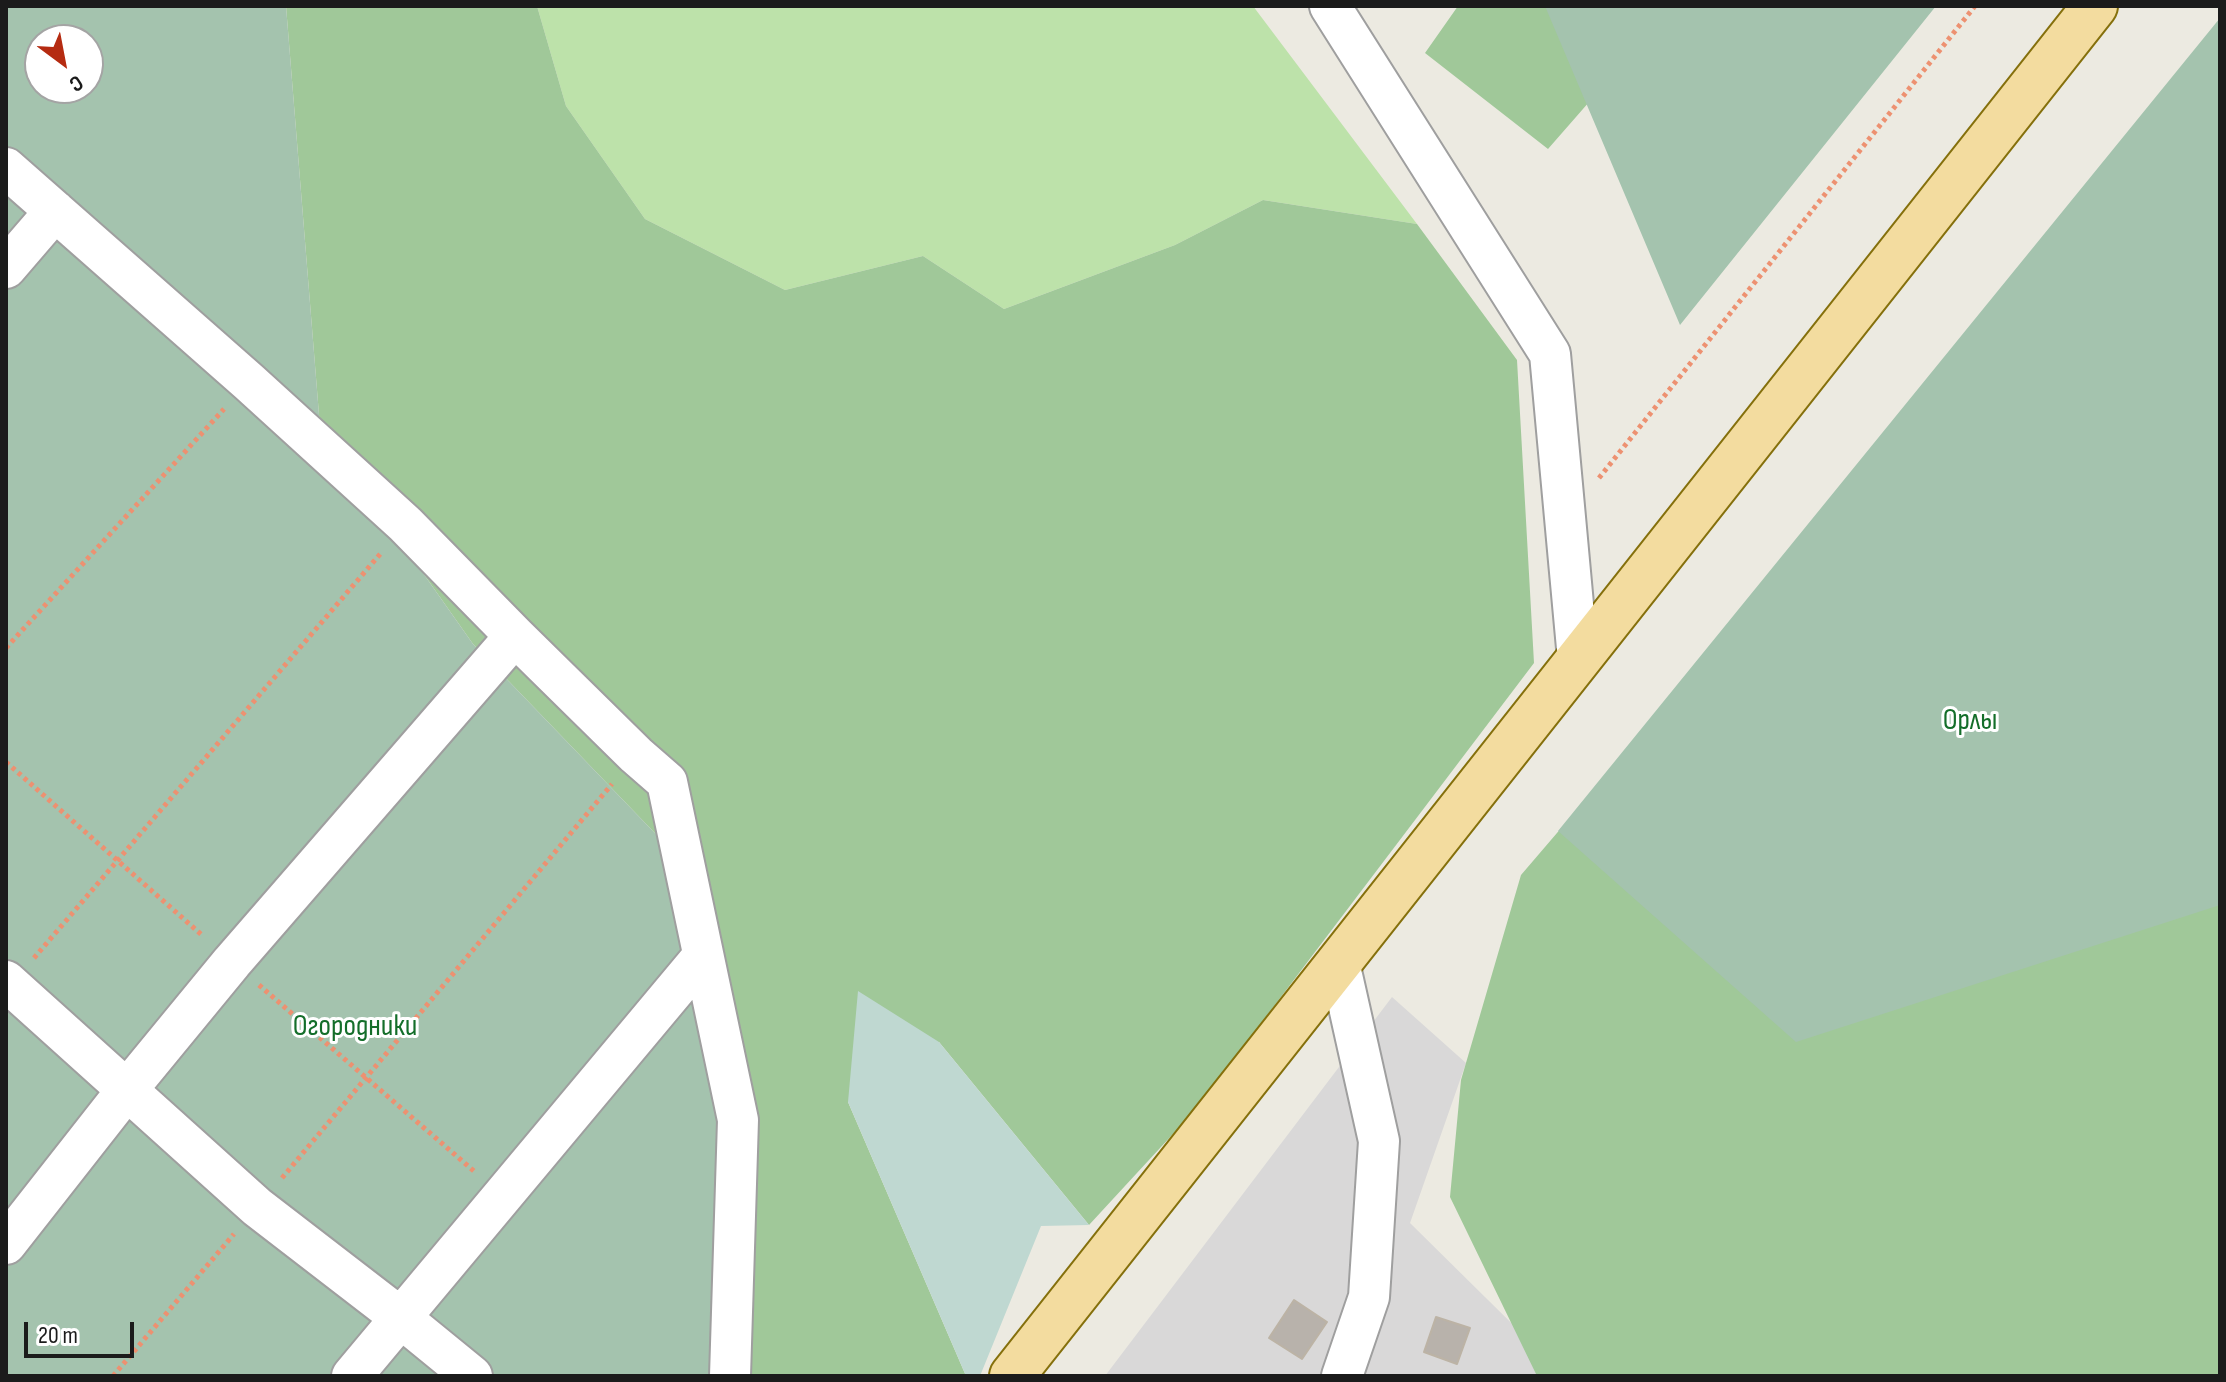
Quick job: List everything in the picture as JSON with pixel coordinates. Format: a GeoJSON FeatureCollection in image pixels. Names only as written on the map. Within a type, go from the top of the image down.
{"type":"FeatureCollection","features":[{"type":"Feature","properties":{"kind":"main road"},"geometry":{"type":"LineString","coordinates":[[1012,1376],[2095,6]]}},
{"type":"Feature","properties":{"kind":"lane"},"geometry":{"type":"LineString","coordinates":[[1330,6],[1550,354],[1578,659]]}},
{"type":"Feature","properties":{"kind":"lane"},"geometry":{"type":"LineString","coordinates":[[6,168],[405,524],[515,636],[667,782],[738,1120],[730,1376]]}},
{"type":"Feature","properties":{"kind":"lane"},"geometry":{"type":"LineString","coordinates":[[6,268],[55,211]]}},
{"type":"Feature","properties":{"kind":"lane"},"geometry":{"type":"LineString","coordinates":[[6,1244],[232,962],[515,636]]}},
{"type":"Feature","properties":{"kind":"lane"},"geometry":{"type":"LineString","coordinates":[[352,1376],[703,956]]}},
{"type":"Feature","properties":{"kind":"lane"},"geometry":{"type":"LineString","coordinates":[[1339,962],[1379,1141],[1369,1297],[1342,1376]]}},
{"type":"Feature","properties":{"kind":"lane"},"geometry":{"type":"LineString","coordinates":[[8,984],[257,1207],[472,1376]]}},
{"type":"Feature","properties":{"kind":"path"},"geometry":{"type":"LineString","coordinates":[[1565,520],[1975,6]]}},
{"type":"Feature","properties":{"kind":"path"},"geometry":{"type":"LineString","coordinates":[[6,648],[249,382]]}},
{"type":"Feature","properties":{"kind":"path"},"geometry":{"type":"LineString","coordinates":[[8,984],[405,524]]}},
{"type":"Feature","properties":{"kind":"path"},"geometry":{"type":"LineString","coordinates":[[113,1376],[367,1079],[636,755]]}},
{"type":"Feature","properties":{"kind":"shaded area"},"geometry":{"type":"Polygon","coordinates":[[[858,991],[939,1042],[1089,1225],[1041,1226],[980,1376],[966,1376],[848,1102],[858,991]]]}},
{"type":"Feature","properties":{"kind":"shaded area"},"geometry":{"type":"Polygon","coordinates":[[[1392,997],[1466,1063],[1410,1223],[1565,1376],[1105,1376],[1392,997]]]}},
{"type":"Feature","properties":{"kind":"green space","name":"Огородники"},"geometry":{"type":"Polygon","coordinates":[[[6,6],[286,6],[320,427],[473,644],[674,853],[755,1201],[748,1376],[6,1376],[6,6]]]}},
{"type":"Feature","properties":{"kind":"green space"},"geometry":{"type":"Polygon","coordinates":[[[286,6],[537,6],[566,106],[645,219],[785,290],[923,256],[1004,309],[1175,245],[1263,200],[1417,224],[1517,360],[1534,663],[1196,1109],[1089,1225],[939,1042],[848,1102],[966,1376],[748,1376],[674,853],[473,644],[320,427],[286,6]]]}},
{"type":"Feature","properties":{"kind":"green space"},"geometry":{"type":"Polygon","coordinates":[[[537,6],[1253,6],[1417,224],[1263,200],[1175,245],[1004,309],[923,256],[785,290],[645,219],[566,106],[537,6]]]}},
{"type":"Feature","properties":{"kind":"green space"},"geometry":{"type":"Polygon","coordinates":[[[1458,6],[1673,6],[1548,149],[1425,53],[1458,6]]]}},
{"type":"Feature","properties":{"kind":"green space"},"geometry":{"type":"Polygon","coordinates":[[[1545,6],[1936,6],[1680,325],[1545,6]]]}},
{"type":"Feature","properties":{"kind":"green space","name":"Орлы"},"geometry":{"type":"Polygon","coordinates":[[[2220,18],[2220,905],[1796,1042],[1558,831],[2220,18]]]}},
{"type":"Feature","properties":{"kind":"green space"},"geometry":{"type":"Polygon","coordinates":[[[2220,59],[2220,1376],[1537,1376],[1450,1197],[1461,1080],[1521,875],[2220,59]]]}},
{"type":"Feature","properties":{"kind":"building"},"geometry":{"type":"Polygon","coordinates":[[[1294,1300],[1327,1322],[1302,1359],[1269,1338],[1294,1300]]]}},
{"type":"Feature","properties":{"kind":"building"},"geometry":{"type":"Polygon","coordinates":[[[1436,1317],[1470,1328],[1457,1364],[1424,1352],[1436,1317]]]}}]}
